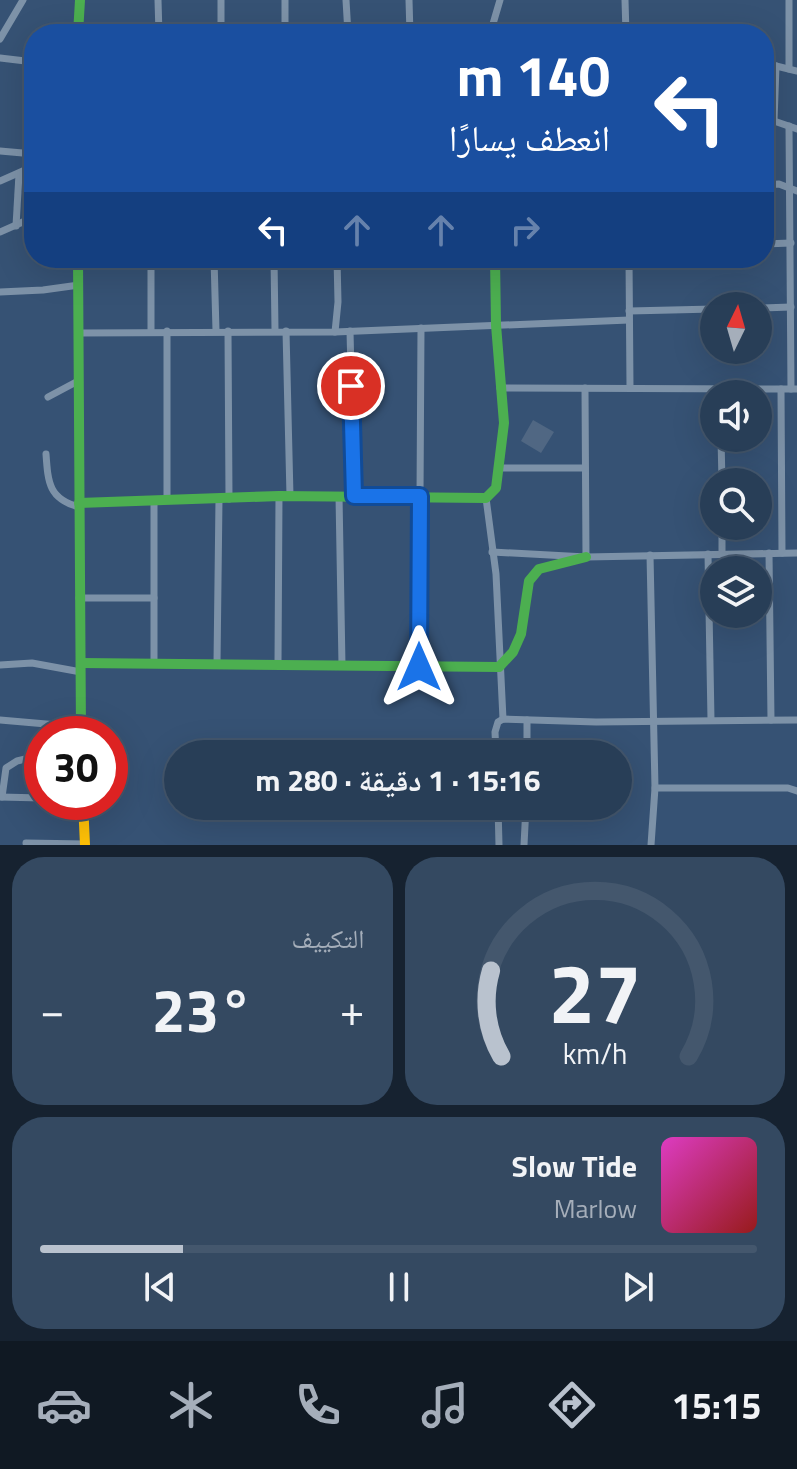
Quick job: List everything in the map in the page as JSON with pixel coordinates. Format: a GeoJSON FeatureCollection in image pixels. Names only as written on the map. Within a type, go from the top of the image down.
{"type":"FeatureCollection","features":[{"type":"Feature","properties":{"kind":"street"},"geometry":{"type":"LineString","coordinates":[[0,39],[23,0]]}},
{"type":"Feature","properties":{"kind":"street"},"geometry":{"type":"LineString","coordinates":[[79,24],[80,0]]}},
{"type":"Feature","properties":{"kind":"street"},"geometry":{"type":"LineString","coordinates":[[158,0],[159,24]]}},
{"type":"Feature","properties":{"kind":"street"},"geometry":{"type":"LineString","coordinates":[[221,0],[221,24]]}},
{"type":"Feature","properties":{"kind":"street"},"geometry":{"type":"LineString","coordinates":[[285,0],[285,24]]}},
{"type":"Feature","properties":{"kind":"street"},"geometry":{"type":"LineString","coordinates":[[346,0],[347,24]]}},
{"type":"Feature","properties":{"kind":"street"},"geometry":{"type":"LineString","coordinates":[[409,0],[410,24]]}},
{"type":"Feature","properties":{"kind":"street"},"geometry":{"type":"LineString","coordinates":[[493,24],[500,0]]}},
{"type":"Feature","properties":{"kind":"street"},"geometry":{"type":"LineString","coordinates":[[625,0],[626,24]]}},
{"type":"Feature","properties":{"kind":"street"},"geometry":{"type":"LineString","coordinates":[[772,389],[794,389],[794,321],[791,307],[794,254],[791,243],[793,128],[774,121],[776,66],[793,70],[789,0]]}},
{"type":"Feature","properties":{"kind":"street"},"geometry":{"type":"LineString","coordinates":[[0,58],[24,61]]}},
{"type":"Feature","properties":{"kind":"street"},"geometry":{"type":"LineString","coordinates":[[0,151],[24,153]]}},
{"type":"Feature","properties":{"kind":"street"},"geometry":{"type":"LineString","coordinates":[[0,181],[24,171]]}},
{"type":"Feature","properties":{"kind":"street"},"geometry":{"type":"LineString","coordinates":[[16,226],[19,174]]}},
{"type":"Feature","properties":{"kind":"street"},"geometry":{"type":"LineString","coordinates":[[774,184],[794,190]]}},
{"type":"Feature","properties":{"kind":"street"},"geometry":{"type":"LineString","coordinates":[[0,232],[24,222]]}},
{"type":"Feature","properties":{"kind":"street"},"geometry":{"type":"LineString","coordinates":[[774,244],[791,243]]}},
{"type":"Feature","properties":{"kind":"street"},"geometry":{"type":"LineString","coordinates":[[78,268],[81,716]]}},
{"type":"Feature","properties":{"kind":"street"},"geometry":{"type":"LineString","coordinates":[[151,268],[151,331]]}},
{"type":"Feature","properties":{"kind":"street"},"geometry":{"type":"LineString","coordinates":[[214,268],[216,331]]}},
{"type":"Feature","properties":{"kind":"street"},"geometry":{"type":"LineString","coordinates":[[274,268],[275,330]]}},
{"type":"Feature","properties":{"kind":"street"},"geometry":{"type":"LineString","coordinates":[[335,332],[337,268]]}},
{"type":"Feature","properties":{"kind":"street"},"geometry":{"type":"LineString","coordinates":[[46,454],[47,475],[55,495],[60,501],[79,505],[284,496],[486,498],[496,488],[504,423],[495,268]]}},
{"type":"Feature","properties":{"kind":"street"},"geometry":{"type":"LineString","coordinates":[[629,268],[630,388]]}},
{"type":"Feature","properties":{"kind":"street"},"geometry":{"type":"LineString","coordinates":[[0,292],[79,285]]}},
{"type":"Feature","properties":{"kind":"street"},"geometry":{"type":"LineString","coordinates":[[772,308],[791,307]]}},
{"type":"Feature","properties":{"kind":"street"},"geometry":{"type":"LineString","coordinates":[[79,333],[335,332],[496,325],[700,310]]}},
{"type":"Feature","properties":{"kind":"street"},"geometry":{"type":"LineString","coordinates":[[419,667],[421,328]]}},
{"type":"Feature","properties":{"kind":"street"},"geometry":{"type":"LineString","coordinates":[[167,331],[167,500]]}},
{"type":"Feature","properties":{"kind":"street"},"geometry":{"type":"LineString","coordinates":[[217,663],[228,331]]}},
{"type":"Feature","properties":{"kind":"street"},"geometry":{"type":"LineString","coordinates":[[278,664],[286,331]]}},
{"type":"Feature","properties":{"kind":"street"},"geometry":{"type":"LineString","coordinates":[[350,331],[354,496]]}},
{"type":"Feature","properties":{"kind":"street"},"geometry":{"type":"LineString","coordinates":[[48,397],[78,381]]}},
{"type":"Feature","properties":{"kind":"street"},"geometry":{"type":"LineString","coordinates":[[500,388],[700,390]]}},
{"type":"Feature","properties":{"kind":"street"},"geometry":{"type":"LineString","coordinates":[[585,388],[586,557]]}},
{"type":"Feature","properties":{"kind":"street"},"geometry":{"type":"LineString","coordinates":[[781,389],[782,553]]}},
{"type":"Feature","properties":{"kind":"street"},"geometry":{"type":"LineString","coordinates":[[500,468],[585,468]]}},
{"type":"Feature","properties":{"kind":"street"},"geometry":{"type":"LineString","coordinates":[[339,496],[342,665]]}},
{"type":"Feature","properties":{"kind":"street"},"geometry":{"type":"LineString","coordinates":[[486,498],[496,574],[503,719]]}},
{"type":"Feature","properties":{"kind":"street"},"geometry":{"type":"LineString","coordinates":[[154,502],[154,662]]}},
{"type":"Feature","properties":{"kind":"street"},"geometry":{"type":"LineString","coordinates":[[722,540],[722,554]]}},
{"type":"Feature","properties":{"kind":"street"},"geometry":{"type":"LineString","coordinates":[[492,552],[586,557],[797,553]]}},
{"type":"Feature","properties":{"kind":"street"},"geometry":{"type":"LineString","coordinates":[[769,553],[771,720]]}},
{"type":"Feature","properties":{"kind":"street"},"geometry":{"type":"LineString","coordinates":[[708,554],[711,720]]}},
{"type":"Feature","properties":{"kind":"street"},"geometry":{"type":"LineString","coordinates":[[650,555],[655,788],[651,845]]}},
{"type":"Feature","properties":{"kind":"street"},"geometry":{"type":"LineString","coordinates":[[0,665],[32,663],[81,668],[154,662],[499,667],[513,652],[521,634],[529,581],[539,569],[586,557]]}},
{"type":"Feature","properties":{"kind":"street"},"geometry":{"type":"LineString","coordinates":[[79,598],[154,598]]}},
{"type":"Feature","properties":{"kind":"street"},"geometry":{"type":"LineString","coordinates":[[495,740],[498,722],[503,719],[797,720]]}},
{"type":"Feature","properties":{"kind":"street"},"geometry":{"type":"LineString","coordinates":[[0,720],[24,723]]}},
{"type":"Feature","properties":{"kind":"street"},"geometry":{"type":"LineString","coordinates":[[527,720],[527,740]]}},
{"type":"Feature","properties":{"kind":"street"},"geometry":{"type":"LineString","coordinates":[[24,759],[6,768],[1,797],[24,798]]}},
{"type":"Feature","properties":{"kind":"street"},"geometry":{"type":"LineString","coordinates":[[655,788],[788,788],[797,791]]}},
{"type":"Feature","properties":{"kind":"street"},"geometry":{"type":"LineString","coordinates":[[26,843],[85,844],[84,820]]}},
{"type":"Feature","properties":{"kind":"street"},"geometry":{"type":"LineString","coordinates":[[498,820],[499,845]]}},
{"type":"Feature","properties":{"kind":"street"},"geometry":{"type":"LineString","coordinates":[[524,845],[525,820]]}},
{"type":"Feature","properties":{"kind":"building"},"geometry":{"type":"Polygon","coordinates":[[[533,420],[554,432],[541,453],[521,441],[533,420]]]}},
{"type":"Feature","properties":{"kind":"traffic: fast"},"geometry":{"type":"LineString","coordinates":[[79,24],[80,0]]}},
{"type":"Feature","properties":{"kind":"traffic: fast"},"geometry":{"type":"LineString","coordinates":[[78,268],[81,716]]}},
{"type":"Feature","properties":{"kind":"traffic: fast"},"geometry":{"type":"LineString","coordinates":[[79,503],[279,496],[486,498],[496,488],[504,423],[496,325],[495,268]]}},
{"type":"Feature","properties":{"kind":"traffic: fast"},"geometry":{"type":"LineString","coordinates":[[81,663],[499,667],[513,652],[521,634],[529,581],[539,569],[586,557]]}},
{"type":"Feature","properties":{"kind":"traffic: slow"},"geometry":{"type":"LineString","coordinates":[[84,820],[85,845]]}},
{"type":"Feature","properties":{"kind":"route"},"geometry":{"type":"LineString","coordinates":[[351,386],[354,496],[420,496],[419,667]]}}]}
